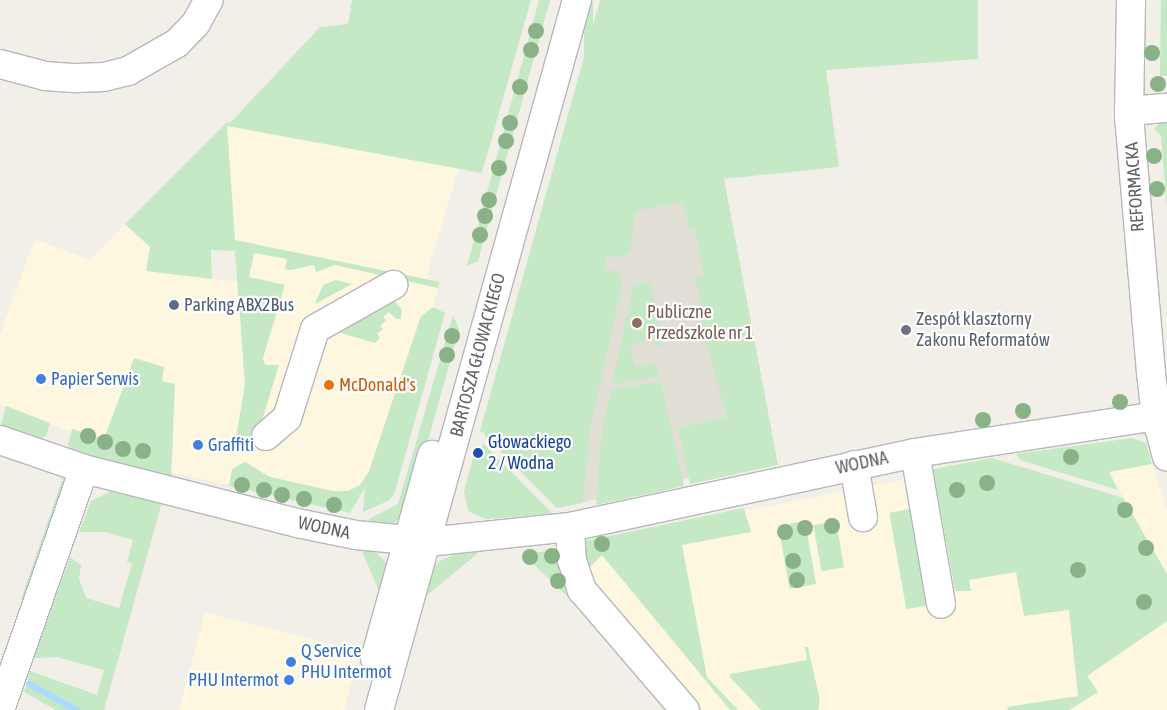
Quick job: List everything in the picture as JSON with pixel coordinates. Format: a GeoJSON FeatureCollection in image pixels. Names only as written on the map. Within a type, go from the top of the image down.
{"type":"FeatureCollection","features":[{"type":"Feature","properties":{"kind":"street"},"geometry":{"type":"LineString","coordinates":[[0,64],[46,76],[76,78],[104,77],[128,70],[177,43],[196,23],[209,0]]}},
{"type":"Feature","properties":{"kind":"street","name":"BARTOSZA GŁOWACKIEGO"},"geometry":{"type":"LineString","coordinates":[[379,710],[417,542],[557,0]]}},
{"type":"Feature","properties":{"kind":"street","name":"BARTOSZA GŁOWACKIEGO"},"geometry":{"type":"LineString","coordinates":[[361,710],[417,542],[576,0]]}},
{"type":"Feature","properties":{"kind":"street","name":"REFORMACKA"},"geometry":{"type":"LineString","coordinates":[[1131,0],[1129,111],[1159,372],[1156,416],[1167,457]]}},
{"type":"Feature","properties":{"kind":"street"},"geometry":{"type":"LineString","coordinates":[[1129,111],[1167,108]]}},
{"type":"Feature","properties":{"kind":"street"},"geometry":{"type":"LineString","coordinates":[[266,436],[287,418],[315,329],[384,282]]}},
{"type":"Feature","properties":{"kind":"street","name":"WODNA"},"geometry":{"type":"LineString","coordinates":[[0,440],[84,469],[296,523],[417,542],[570,527],[915,453],[1156,416]]}},
{"type":"Feature","properties":{"kind":"street"},"geometry":{"type":"LineString","coordinates":[[915,453],[941,604]]}},
{"type":"Feature","properties":{"kind":"street"},"geometry":{"type":"LineString","coordinates":[[854,465],[863,517]]}},
{"type":"Feature","properties":{"kind":"street"},"geometry":{"type":"LineString","coordinates":[[0,710],[84,469]]}},
{"type":"Feature","properties":{"kind":"street"},"geometry":{"type":"LineString","coordinates":[[570,527],[572,560],[582,590],[686,710]]}},
{"type":"Feature","properties":{"kind":"shaded area"},"geometry":{"type":"Polygon","coordinates":[[[226,126],[459,167],[426,278],[440,282],[410,390],[373,476],[350,513],[169,472],[0,404],[0,334],[35,239],[89,260],[125,224],[150,247],[147,271],[238,282],[226,126]]]}},
{"type":"Feature","properties":{"kind":"shaded area","name":"Publiczne Przedszkole nr 1"},"geometry":{"type":"Polygon","coordinates":[[[723,185],[765,461],[557,508],[497,442],[563,204],[723,185]]]}},
{"type":"Feature","properties":{"kind":"shaded area"},"geometry":{"type":"Polygon","coordinates":[[[984,464],[1133,644],[1167,621],[1167,710],[700,710],[584,573],[620,535],[984,464]]]}},
{"type":"Feature","properties":{"kind":"shaded area"},"geometry":{"type":"Polygon","coordinates":[[[1152,464],[1167,509],[1167,574],[1109,472],[1152,464]]]}},
{"type":"Feature","properties":{"kind":"shaded area"},"geometry":{"type":"Polygon","coordinates":[[[205,613],[360,651],[344,710],[179,710],[205,613]]]}},
{"type":"Feature","properties":{"kind":"green space"},"geometry":{"type":"Polygon","coordinates":[[[352,0],[531,0],[482,173],[227,126],[235,240],[440,282],[438,288],[335,265],[316,272],[314,265],[291,270],[285,269],[287,259],[254,253],[249,277],[285,285],[263,358],[265,365],[279,365],[260,427],[253,437],[235,443],[245,384],[235,251],[211,250],[212,279],[146,271],[150,247],[125,224],[226,123],[231,122],[320,27],[348,24],[352,0]]]}},
{"type":"Feature","properties":{"kind":"green space"},"geometry":{"type":"Polygon","coordinates":[[[539,0],[550,0],[478,261],[467,266],[539,0]]]}},
{"type":"Feature","properties":{"kind":"green space"},"geometry":{"type":"Polygon","coordinates":[[[584,0],[593,0],[593,255],[584,255],[584,0]]]}},
{"type":"Feature","properties":{"kind":"green space"},"geometry":{"type":"Polygon","coordinates":[[[600,0],[978,0],[978,59],[826,70],[839,167],[724,179],[778,465],[690,484],[678,428],[727,417],[700,321],[704,319],[695,277],[704,275],[694,228],[689,229],[683,202],[636,211],[630,252],[622,257],[607,256],[605,269],[618,272],[623,281],[590,430],[583,503],[557,508],[485,436],[485,433],[480,431],[600,0]]]}},
{"type":"Feature","properties":{"kind":"green space"},"geometry":{"type":"Polygon","coordinates":[[[1161,0],[1167,0],[1167,76],[1160,76],[1161,0]]]}},
{"type":"Feature","properties":{"kind":"green space"},"geometry":{"type":"Polygon","coordinates":[[[1167,122],[1167,208],[1161,136],[1154,129],[1159,123],[1167,122]]]}},
{"type":"Feature","properties":{"kind":"green space"},"geometry":{"type":"Polygon","coordinates":[[[516,256],[521,258],[480,399],[481,379],[516,256]]]}},
{"type":"Feature","properties":{"kind":"green space"},"geometry":{"type":"Polygon","coordinates":[[[336,280],[352,284],[315,304],[323,285],[336,280]]]}},
{"type":"Feature","properties":{"kind":"green space"},"geometry":{"type":"Polygon","coordinates":[[[649,282],[663,347],[657,348],[654,339],[630,344],[635,367],[656,363],[659,377],[612,384],[634,285],[649,282]]]}},
{"type":"Feature","properties":{"kind":"green space"},"geometry":{"type":"Polygon","coordinates":[[[393,299],[402,310],[401,319],[396,319],[389,312],[383,317],[386,320],[380,326],[383,329],[377,334],[380,338],[375,343],[324,328],[393,299]]]}},
{"type":"Feature","properties":{"kind":"green space"},"geometry":{"type":"Polygon","coordinates":[[[433,307],[445,313],[394,495],[388,501],[363,512],[365,488],[350,513],[229,486],[232,469],[245,462],[270,477],[333,491],[348,491],[360,485],[369,471],[421,316],[433,307]]]}},
{"type":"Feature","properties":{"kind":"green space"},"geometry":{"type":"Polygon","coordinates":[[[453,315],[459,329],[412,499],[404,514],[393,524],[367,527],[369,519],[398,504],[453,315]]]}},
{"type":"Feature","properties":{"kind":"green space"},"geometry":{"type":"Polygon","coordinates":[[[134,358],[164,367],[162,381],[175,384],[171,480],[73,455],[68,445],[72,429],[104,439],[134,358]]]}},
{"type":"Feature","properties":{"kind":"green space"},"geometry":{"type":"Polygon","coordinates":[[[661,382],[684,486],[596,505],[602,429],[612,389],[661,382]]]}},
{"type":"Feature","properties":{"kind":"green space"},"geometry":{"type":"Polygon","coordinates":[[[6,406],[50,423],[46,436],[35,440],[0,430],[6,406]]]}},
{"type":"Feature","properties":{"kind":"green space"},"geometry":{"type":"Polygon","coordinates":[[[1132,438],[1146,443],[1152,464],[1109,472],[1118,490],[1020,460],[1016,454],[1132,438]]]}},
{"type":"Feature","properties":{"kind":"green space"},"geometry":{"type":"Polygon","coordinates":[[[483,443],[551,514],[486,519],[468,511],[464,492],[475,449],[481,451],[483,443]]]}},
{"type":"Feature","properties":{"kind":"green space"},"geometry":{"type":"Polygon","coordinates":[[[992,458],[1123,498],[1167,574],[1167,621],[1087,676],[1098,692],[1069,710],[1008,710],[1007,707],[1078,696],[1069,610],[1024,616],[1016,572],[969,580],[971,591],[955,591],[933,469],[992,458]]]}},
{"type":"Feature","properties":{"kind":"green space"},"geometry":{"type":"Polygon","coordinates":[[[63,477],[66,485],[25,600],[21,599],[63,477]]]}},
{"type":"Feature","properties":{"kind":"green space"},"geometry":{"type":"Polygon","coordinates":[[[112,491],[162,502],[104,710],[56,710],[24,692],[30,671],[97,695],[104,670],[57,657],[34,658],[70,557],[81,565],[79,579],[86,598],[119,608],[132,564],[127,562],[133,540],[105,532],[79,532],[91,501],[112,491]]]}},
{"type":"Feature","properties":{"kind":"green space"},"geometry":{"type":"Polygon","coordinates":[[[744,508],[751,532],[682,545],[707,677],[738,710],[730,710],[602,555],[584,573],[585,541],[744,508]]]}},
{"type":"Feature","properties":{"kind":"green space"},"geometry":{"type":"Polygon","coordinates":[[[910,509],[927,606],[906,609],[889,513],[910,509]]]}},
{"type":"Feature","properties":{"kind":"green space"},"geometry":{"type":"Polygon","coordinates":[[[805,521],[816,584],[790,589],[778,526],[805,521]]]}},
{"type":"Feature","properties":{"kind":"green space"},"geometry":{"type":"Polygon","coordinates":[[[836,521],[844,567],[822,571],[813,525],[836,521]]]}},
{"type":"Feature","properties":{"kind":"green space"},"geometry":{"type":"Polygon","coordinates":[[[483,548],[421,600],[429,573],[440,561],[463,550],[483,548]]]}},
{"type":"Feature","properties":{"kind":"green space"},"geometry":{"type":"Polygon","coordinates":[[[361,549],[373,550],[384,560],[387,567],[380,593],[361,549]]]}},
{"type":"Feature","properties":{"kind":"green space"},"geometry":{"type":"Polygon","coordinates":[[[558,551],[560,574],[568,597],[522,553],[558,551]]]}},
{"type":"Feature","properties":{"kind":"green space"},"geometry":{"type":"Polygon","coordinates":[[[805,647],[808,647],[820,701],[818,710],[761,710],[730,677],[730,674],[807,660],[805,647]]]}},
{"type":"Feature","properties":{"kind":"waterway"},"geometry":{"type":"LineString","coordinates":[[29,684],[77,710]]}},
{"type":"Feature","properties":{"kind":"place","name":"Parking ABX2Bus"},"geometry":{"type":"Point","coordinates":[174,305]}},
{"type":"Feature","properties":{"kind":"place","name":"Publiczne Przedszkole nr 1"},"geometry":{"type":"Point","coordinates":[637,323]}},
{"type":"Feature","properties":{"kind":"place","name":"Zespół klasztorny Zakonu Reformatów"},"geometry":{"type":"Point","coordinates":[906,330]}},
{"type":"Feature","properties":{"kind":"place","name":"Papier Serwis"},"geometry":{"type":"Point","coordinates":[41,379]}},
{"type":"Feature","properties":{"kind":"place","name":"McDonald's"},"geometry":{"type":"Point","coordinates":[329,385]}},
{"type":"Feature","properties":{"kind":"place","name":"Graffiti"},"geometry":{"type":"Point","coordinates":[198,445]}},
{"type":"Feature","properties":{"kind":"place","name":"Głowackiego 2 / Wodna"},"geometry":{"type":"Point","coordinates":[478,453]}},
{"type":"Feature","properties":{"kind":"place","name":"Q Service PHU Intermot"},"geometry":{"type":"Point","coordinates":[291,662]}},
{"type":"Feature","properties":{"kind":"place","name":"PHU Intermot"},"geometry":{"type":"Point","coordinates":[289,680]}}]}
